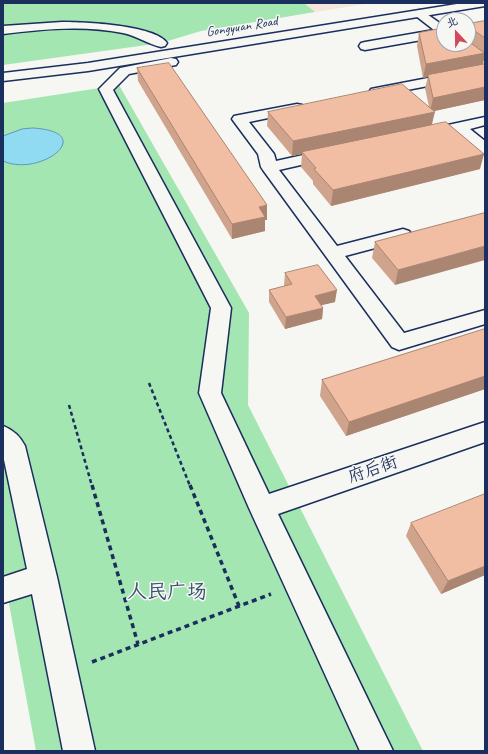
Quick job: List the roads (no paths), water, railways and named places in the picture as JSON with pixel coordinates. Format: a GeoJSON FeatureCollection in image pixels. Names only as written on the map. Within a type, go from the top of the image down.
{"type":"FeatureCollection","features":[{"type":"Feature","properties":{"kind":"street","name":"Gongyuan Road"},"geometry":{"type":"LineString","coordinates":[[3,77],[88,67],[484,3]]}},
{"type":"Feature","properties":{"kind":"street"},"geometry":{"type":"LineString","coordinates":[[420,14],[436,26]]}},
{"type":"Feature","properties":{"kind":"street"},"geometry":{"type":"LineString","coordinates":[[3,30],[59,25],[96,26],[126,30],[149,36],[166,52],[125,70],[106,89],[221,308],[210,393],[262,508],[376,751]]}},
{"type":"Feature","properties":{"kind":"street"},"geometry":{"type":"LineString","coordinates":[[365,46],[436,33]]}},
{"type":"Feature","properties":{"kind":"street"},"geometry":{"type":"LineString","coordinates":[[362,95],[485,71]]}},
{"type":"Feature","properties":{"kind":"street"},"geometry":{"type":"LineString","coordinates":[[308,106],[239,119],[266,154],[269,167],[399,342],[485,316]]}},
{"type":"Feature","properties":{"kind":"street"},"geometry":{"type":"LineString","coordinates":[[413,136],[485,121]]}},
{"type":"Feature","properties":{"kind":"street"},"geometry":{"type":"LineString","coordinates":[[459,127],[485,149]]}},
{"type":"Feature","properties":{"kind":"street"},"geometry":{"type":"LineString","coordinates":[[269,167],[345,151]]}},
{"type":"Feature","properties":{"kind":"street"},"geometry":{"type":"LineString","coordinates":[[332,253],[416,232]]}},
{"type":"Feature","properties":{"kind":"street","name":"府后街"},"geometry":{"type":"LineString","coordinates":[[262,508],[485,432]]}},
{"type":"Feature","properties":{"kind":"street"},"geometry":{"type":"LineString","coordinates":[[3,436],[13,446],[43,576],[79,751]]}},
{"type":"Feature","properties":{"kind":"street"},"geometry":{"type":"LineString","coordinates":[[3,590],[43,576]]}},
{"type":"Feature","properties":{"kind":"water"},"geometry":{"type":"Polygon","coordinates":[[[33,128],[52,131],[62,137],[63,145],[57,152],[46,159],[33,164],[18,165],[3,161],[3,136],[22,129],[33,128]]]}},
{"type":"Feature","properties":{"kind":"park label","name":"人民广场"},"geometry":{"type":"Point","coordinates":[167,593]}}]}
